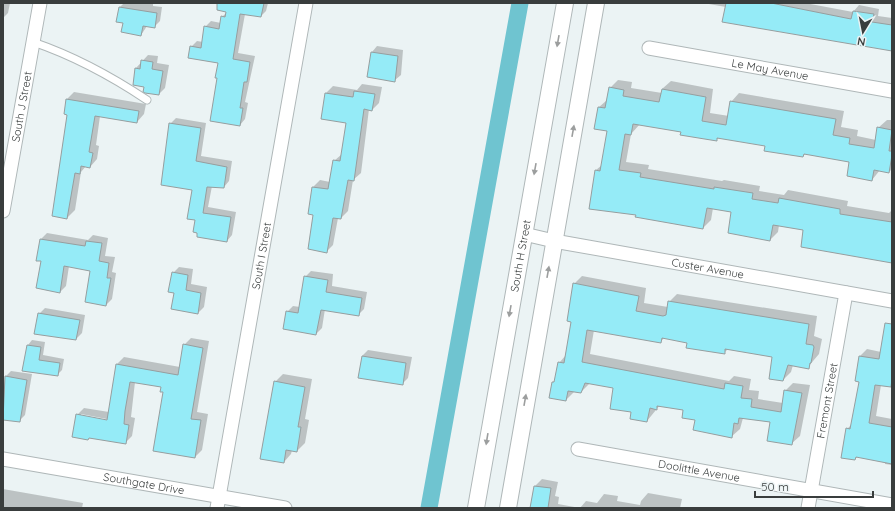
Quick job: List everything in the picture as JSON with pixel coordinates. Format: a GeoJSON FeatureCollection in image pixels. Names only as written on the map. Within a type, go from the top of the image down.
{"type":"FeatureCollection","features":[{"type":"Feature","properties":{"kind":"street","name":"South J Street"},"geometry":{"type":"LineString","coordinates":[[3,211],[40,3]]}},
{"type":"Feature","properties":{"kind":"street","name":"South I Street"},"geometry":{"type":"LineString","coordinates":[[218,502],[306,3]]}},
{"type":"Feature","properties":{"kind":"street","name":"South H Street"},"geometry":{"type":"LineString","coordinates":[[476,508],[565,3]]}},
{"type":"Feature","properties":{"kind":"street"},"geometry":{"type":"LineString","coordinates":[[508,508],[596,3]]}},
{"type":"Feature","properties":{"kind":"street","name":"Le May Avenue"},"geometry":{"type":"LineString","coordinates":[[649,48],[892,91]]}},
{"type":"Feature","properties":{"kind":"street","name":"Custer Avenue"},"geometry":{"type":"LineString","coordinates":[[524,234],[554,241],[892,301]]}},
{"type":"Feature","properties":{"kind":"street","name":"Fremont Street"},"geometry":{"type":"LineString","coordinates":[[808,508],[846,293]]}},
{"type":"Feature","properties":{"kind":"street","name":"Doolittle Avenue"},"geometry":{"type":"LineString","coordinates":[[578,449],[892,505]]}},
{"type":"Feature","properties":{"kind":"street","name":"Southgate Drive"},"geometry":{"type":"LineString","coordinates":[[3,459],[218,502],[285,508]]}},
{"type":"Feature","properties":{"kind":"lane"},"geometry":{"type":"LineString","coordinates":[[33,42],[55,50],[112,78],[147,100]]}},
{"type":"Feature","properties":{"kind":"building"},"geometry":{"type":"Polygon","coordinates":[[[217,3],[264,3],[261,17],[240,14],[233,59],[250,62],[247,82],[244,82],[240,108],[243,108],[240,126],[210,121],[218,63],[188,58],[190,46],[201,48],[204,26],[219,29],[221,16],[225,17],[226,12],[217,10],[217,3]]]}},
{"type":"Feature","properties":{"kind":"building"},"geometry":{"type":"Polygon","coordinates":[[[726,3],[771,3],[851,19],[853,11],[874,14],[872,22],[892,25],[892,51],[722,22],[726,3]]]}},
{"type":"Feature","properties":{"kind":"building"},"geometry":{"type":"Polygon","coordinates":[[[119,7],[157,13],[155,28],[143,26],[141,36],[121,32],[123,23],[116,22],[119,7]]]}},
{"type":"Feature","properties":{"kind":"building"},"geometry":{"type":"Polygon","coordinates":[[[371,52],[398,56],[395,82],[367,77],[371,52]]]}},
{"type":"Feature","properties":{"kind":"building"},"geometry":{"type":"Polygon","coordinates":[[[141,60],[153,62],[152,69],[163,71],[159,95],[145,93],[143,92],[144,87],[133,85],[135,68],[140,69],[141,60]]]}},
{"type":"Feature","properties":{"kind":"building"},"geometry":{"type":"Polygon","coordinates":[[[609,87],[624,90],[623,96],[659,102],[662,89],[706,97],[702,121],[726,125],[730,101],[836,119],[833,135],[850,138],[849,144],[874,148],[877,127],[892,130],[889,151],[892,151],[892,155],[889,173],[874,170],[872,181],[847,176],[849,162],[804,154],[803,157],[764,151],[765,146],[717,138],[717,141],[680,135],[681,132],[633,124],[631,135],[625,134],[619,170],[641,173],[640,177],[714,189],[714,187],[753,193],[752,199],[778,203],[779,198],[840,209],[840,214],[892,222],[892,263],[801,247],[803,230],[773,225],[770,241],[728,233],[731,212],[707,208],[703,229],[635,217],[636,215],[589,209],[595,170],[600,171],[607,131],[594,129],[598,107],[605,108],[609,87]]]}},
{"type":"Feature","properties":{"kind":"building"},"geometry":{"type":"Polygon","coordinates":[[[354,91],[375,94],[372,111],[364,109],[354,181],[348,180],[341,219],[333,218],[327,253],[308,249],[313,215],[308,214],[312,187],[328,189],[333,160],[340,161],[346,123],[321,119],[325,93],[353,97],[354,91]]]}},
{"type":"Feature","properties":{"kind":"building"},"geometry":{"type":"Polygon","coordinates":[[[66,99],[139,111],[137,123],[95,116],[89,152],[93,153],[90,168],[81,166],[80,174],[75,173],[67,219],[52,216],[67,115],[64,114],[66,99]]]}},
{"type":"Feature","properties":{"kind":"building"},"geometry":{"type":"Polygon","coordinates":[[[169,123],[201,128],[196,161],[227,167],[224,188],[207,187],[203,213],[231,217],[227,242],[197,237],[197,233],[193,232],[195,220],[187,219],[192,190],[161,185],[169,123]]]}},
{"type":"Feature","properties":{"kind":"building"},"geometry":{"type":"Polygon","coordinates":[[[40,239],[85,246],[86,241],[102,243],[99,261],[109,263],[107,278],[111,278],[106,306],[85,302],[90,271],[64,266],[60,293],[36,288],[41,261],[36,261],[40,239]]]}},
{"type":"Feature","properties":{"kind":"building"},"geometry":{"type":"Polygon","coordinates":[[[172,272],[188,275],[186,290],[201,293],[198,314],[171,309],[174,293],[168,292],[172,272]]]}},
{"type":"Feature","properties":{"kind":"building"},"geometry":{"type":"Polygon","coordinates":[[[304,276],[328,280],[326,292],[362,298],[359,316],[321,310],[316,335],[283,329],[286,311],[298,313],[304,276]]]}},
{"type":"Feature","properties":{"kind":"building"},"geometry":{"type":"Polygon","coordinates":[[[573,283],[639,296],[636,311],[663,316],[666,315],[668,301],[809,324],[806,344],[813,345],[814,347],[809,369],[788,365],[783,381],[769,379],[772,357],[725,349],[725,354],[686,348],[687,343],[662,338],[661,343],[587,330],[582,362],[724,389],[725,383],[743,386],[741,398],[752,399],[751,407],[781,412],[784,390],[802,393],[792,445],[767,441],[770,422],[739,418],[738,424],[734,423],[732,438],[693,430],[695,420],[682,418],[683,410],[657,406],[657,410],[650,408],[647,422],[630,419],[631,412],[610,409],[613,388],[585,383],[581,393],[568,391],[566,401],[549,398],[558,362],[564,363],[571,322],[567,321],[573,283]]]}},
{"type":"Feature","properties":{"kind":"building"},"geometry":{"type":"Polygon","coordinates":[[[38,313],[80,320],[76,340],[34,334],[38,313]]]}},
{"type":"Feature","properties":{"kind":"building"},"geometry":{"type":"Polygon","coordinates":[[[885,323],[892,324],[891,387],[875,385],[869,423],[892,427],[892,464],[856,457],[855,460],[841,458],[846,428],[850,429],[859,382],[855,381],[859,356],[879,359],[885,323]]]}},
{"type":"Feature","properties":{"kind":"building"},"geometry":{"type":"Polygon","coordinates":[[[183,344],[203,348],[191,419],[201,420],[195,458],[153,451],[163,392],[160,392],[161,387],[130,382],[124,424],[129,425],[126,444],[72,437],[76,414],[107,420],[116,364],[178,375],[183,344]]]}},
{"type":"Feature","properties":{"kind":"building"},"geometry":{"type":"Polygon","coordinates":[[[27,345],[41,347],[39,360],[60,363],[58,376],[22,371],[27,345]]]}},
{"type":"Feature","properties":{"kind":"building"},"geometry":{"type":"Polygon","coordinates":[[[362,356],[406,363],[403,385],[358,378],[362,356]]]}},
{"type":"Feature","properties":{"kind":"building"},"geometry":{"type":"Polygon","coordinates":[[[5,376],[27,380],[20,422],[3,420],[5,376]]]}},
{"type":"Feature","properties":{"kind":"building"},"geometry":{"type":"Polygon","coordinates":[[[274,381],[305,387],[298,427],[301,427],[297,452],[286,450],[284,463],[260,459],[274,381]]]}},
{"type":"Feature","properties":{"kind":"building"},"geometry":{"type":"Polygon","coordinates":[[[534,486],[551,488],[548,508],[530,508],[534,486]]]}},
{"type":"Feature","properties":{"kind":"waterway"},"geometry":{"type":"LineString","coordinates":[[429,508],[520,3]]}}]}
